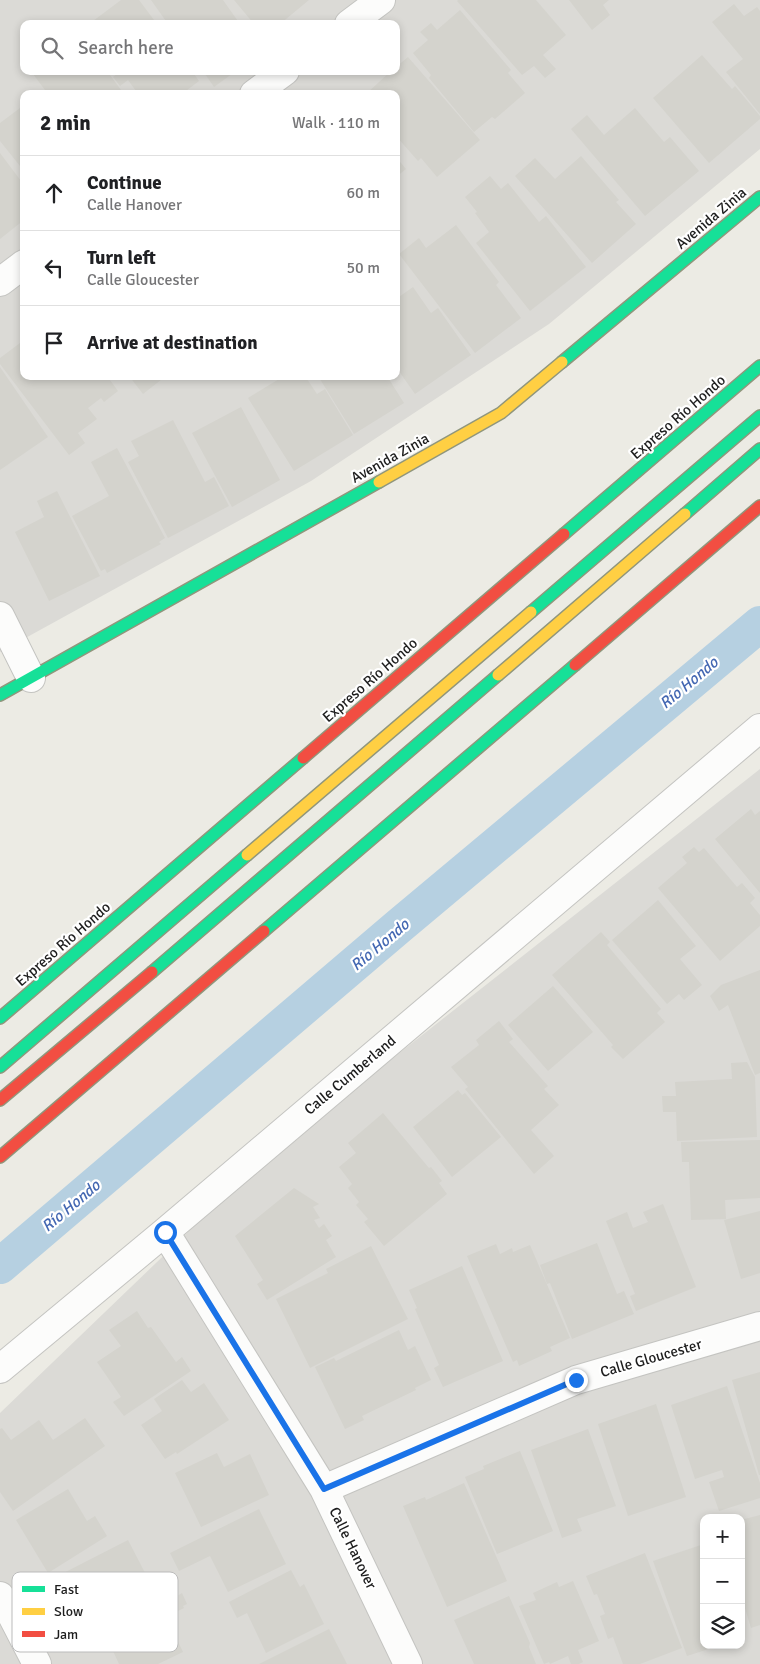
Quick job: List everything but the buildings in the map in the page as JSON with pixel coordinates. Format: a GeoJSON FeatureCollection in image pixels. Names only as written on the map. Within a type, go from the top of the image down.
{"type":"FeatureCollection","features":[{"type":"Feature","properties":{"kind":"main road","name":"Avenida Zinia"},"geometry":{"type":"LineString","coordinates":[[0,695],[501,412],[760,197]]}},
{"type":"Feature","properties":{"kind":"main road","name":"Expreso Río Hondo"},"geometry":{"type":"LineString","coordinates":[[0,1018],[760,366]]}},
{"type":"Feature","properties":{"kind":"main road"},"geometry":{"type":"LineString","coordinates":[[0,1067],[760,416]]}},
{"type":"Feature","properties":{"kind":"main road"},"geometry":{"type":"LineString","coordinates":[[0,1100],[210,923],[760,449]]}},
{"type":"Feature","properties":{"kind":"main road"},"geometry":{"type":"LineString","coordinates":[[0,1157],[760,506]]}},
{"type":"Feature","properties":{"kind":"street"},"geometry":{"type":"LineString","coordinates":[[354,20],[381,0]]}},
{"type":"Feature","properties":{"kind":"street"},"geometry":{"type":"LineString","coordinates":[[259,90],[280,75]]}},
{"type":"Feature","properties":{"kind":"street"},"geometry":{"type":"LineString","coordinates":[[0,282],[20,267]]}},
{"type":"Feature","properties":{"kind":"street"},"geometry":{"type":"LineString","coordinates":[[0,616],[31,678]]}},
{"type":"Feature","properties":{"kind":"street","name":"Calle Cumberland"},"geometry":{"type":"LineString","coordinates":[[0,1369],[165,1232],[760,728]]}},
{"type":"Feature","properties":{"kind":"street","name":"Calle Hanover"},"geometry":{"type":"LineString","coordinates":[[165,1232],[324,1489],[408,1664]]}},
{"type":"Feature","properties":{"kind":"street","name":"Calle Gloucester"},"geometry":{"type":"LineString","coordinates":[[324,1489],[576,1380],[760,1326]]}},
{"type":"Feature","properties":{"kind":"street"},"geometry":{"type":"LineString","coordinates":[[0,1596],[12,1618]]}},
{"type":"Feature","properties":{"kind":"street"},"geometry":{"type":"LineString","coordinates":[[30,1652],[37,1664]]}},
{"type":"Feature","properties":{"kind":"shaded area"},"geometry":{"type":"Polygon","coordinates":[[[0,0],[760,0],[760,149],[549,324],[311,481],[0,652],[0,0]]]}},
{"type":"Feature","properties":{"kind":"shaded area"},"geometry":{"type":"Polygon","coordinates":[[[760,769],[760,1664],[0,1664],[0,1413],[261,1162],[760,769]]]}},
{"type":"Feature","properties":{"kind":"waterway","name":"Río Hondo"},"geometry":{"type":"LineString","coordinates":[[0,1266],[399,926],[760,624]]}},
{"type":"Feature","properties":{"kind":"traffic: fast"},"geometry":{"type":"LineString","coordinates":[[562,362],[760,197]]}},
{"type":"Feature","properties":{"kind":"traffic: fast"},"geometry":{"type":"LineString","coordinates":[[564,534],[760,366]]}},
{"type":"Feature","properties":{"kind":"traffic: fast"},"geometry":{"type":"LineString","coordinates":[[531,612],[760,416]]}},
{"type":"Feature","properties":{"kind":"traffic: fast"},"geometry":{"type":"LineString","coordinates":[[685,514],[760,449]]}},
{"type":"Feature","properties":{"kind":"traffic: fast"},"geometry":{"type":"LineString","coordinates":[[0,695],[379,482]]}},
{"type":"Feature","properties":{"kind":"traffic: fast"},"geometry":{"type":"LineString","coordinates":[[264,931],[575,665]]}},
{"type":"Feature","properties":{"kind":"traffic: fast"},"geometry":{"type":"LineString","coordinates":[[152,972],[498,675]]}},
{"type":"Feature","properties":{"kind":"traffic: fast"},"geometry":{"type":"LineString","coordinates":[[0,1018],[303,758]]}},
{"type":"Feature","properties":{"kind":"traffic: fast"},"geometry":{"type":"LineString","coordinates":[[0,1067],[247,855]]}},
{"type":"Feature","properties":{"kind":"traffic: slow"},"geometry":{"type":"LineString","coordinates":[[379,482],[501,413],[562,362]]}},
{"type":"Feature","properties":{"kind":"traffic: slow"},"geometry":{"type":"LineString","coordinates":[[498,675],[685,514]]}},
{"type":"Feature","properties":{"kind":"traffic: slow"},"geometry":{"type":"LineString","coordinates":[[247,855],[531,612]]}},
{"type":"Feature","properties":{"kind":"traffic: jam"},"geometry":{"type":"LineString","coordinates":[[575,665],[760,506]]}},
{"type":"Feature","properties":{"kind":"traffic: jam"},"geometry":{"type":"LineString","coordinates":[[303,758],[564,534]]}},
{"type":"Feature","properties":{"kind":"traffic: jam"},"geometry":{"type":"LineString","coordinates":[[0,1157],[264,931]]}},
{"type":"Feature","properties":{"kind":"traffic: jam"},"geometry":{"type":"LineString","coordinates":[[0,1100],[152,972]]}},
{"type":"Feature","properties":{"kind":"route"},"geometry":{"type":"LineString","coordinates":[[165,1232],[324,1489],[576,1380]]}}]}
